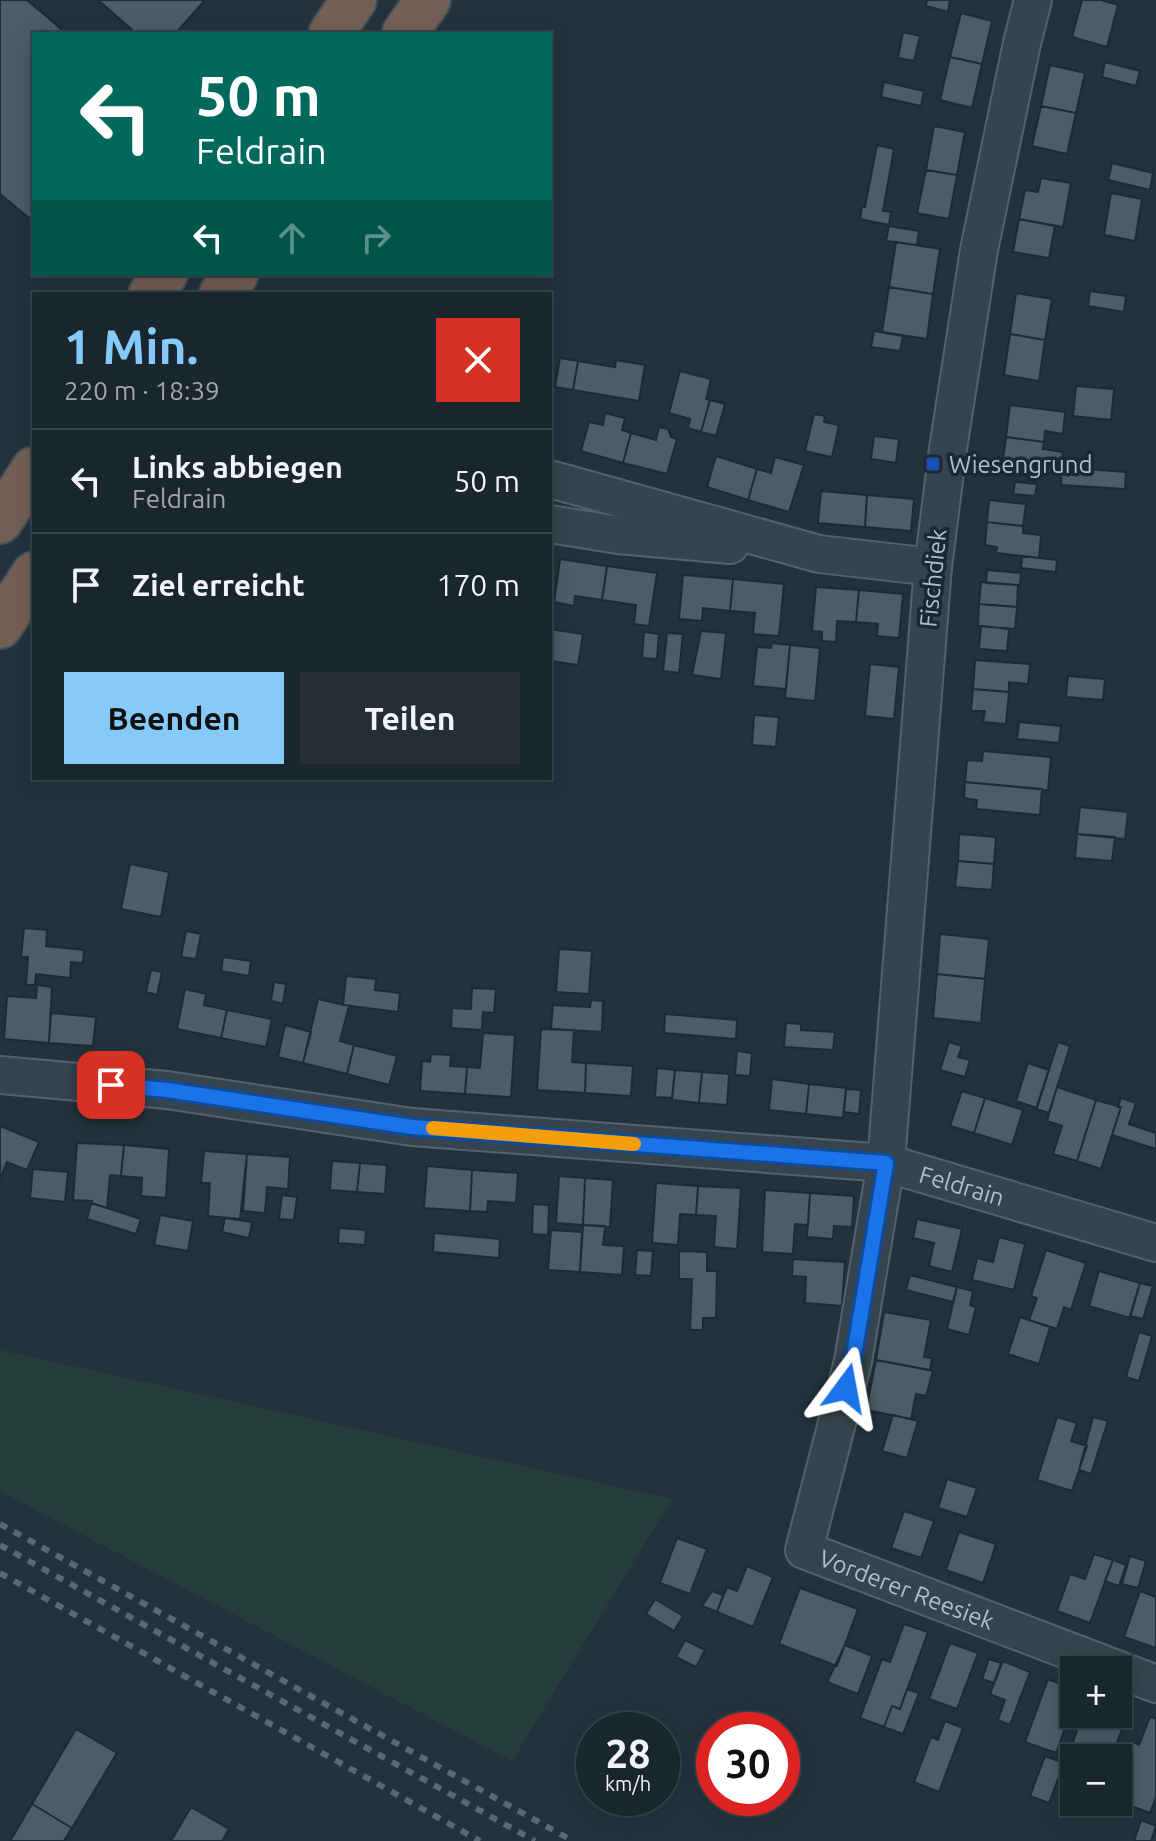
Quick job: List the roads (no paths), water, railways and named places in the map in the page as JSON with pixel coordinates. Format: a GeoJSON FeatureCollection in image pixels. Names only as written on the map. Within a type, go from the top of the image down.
{"type":"FeatureCollection","features":[{"type":"Feature","properties":{"kind":"highway"},"geometry":{"type":"LineString","coordinates":[[332,32],[354,0]]}},
{"type":"Feature","properties":{"kind":"highway"},"geometry":{"type":"LineString","coordinates":[[405,32],[428,0]]}},
{"type":"Feature","properties":{"kind":"highway"},"geometry":{"type":"LineString","coordinates":[[0,521],[32,472]]}},
{"type":"Feature","properties":{"kind":"highway"},"geometry":{"type":"LineString","coordinates":[[0,626],[32,577]]}},
{"type":"Feature","properties":{"kind":"street","name":"Fischdiek"},"geometry":{"type":"LineString","coordinates":[[886,1163],[933,567],[979,250],[1033,0]]}},
{"type":"Feature","properties":{"kind":"street"},"geometry":{"type":"LineString","coordinates":[[552,480],[819,554]]}},
{"type":"Feature","properties":{"kind":"street"},"geometry":{"type":"LineString","coordinates":[[552,524],[618,535],[933,567]]}},
{"type":"Feature","properties":{"kind":"street","name":"Feldrain"},"geometry":{"type":"LineString","coordinates":[[0,1075],[167,1090],[412,1127],[886,1163],[1156,1243]]}},
{"type":"Feature","properties":{"kind":"street","name":"Vorderer Reesiek"},"geometry":{"type":"LineString","coordinates":[[886,1163],[853,1361],[804,1550],[1156,1684]]}},
{"type":"Feature","properties":{"kind":"railway"},"geometry":{"type":"LineString","coordinates":[[0,1524],[573,1841]]}},
{"type":"Feature","properties":{"kind":"railway"},"geometry":{"type":"LineString","coordinates":[[0,1545],[535,1841]]}},
{"type":"Feature","properties":{"kind":"railway"},"geometry":{"type":"LineString","coordinates":[[0,1573],[480,1841]]}},
{"type":"Feature","properties":{"kind":"place","name":"Wiesengrund"},"geometry":{"type":"Point","coordinates":[933,464]}}]}
